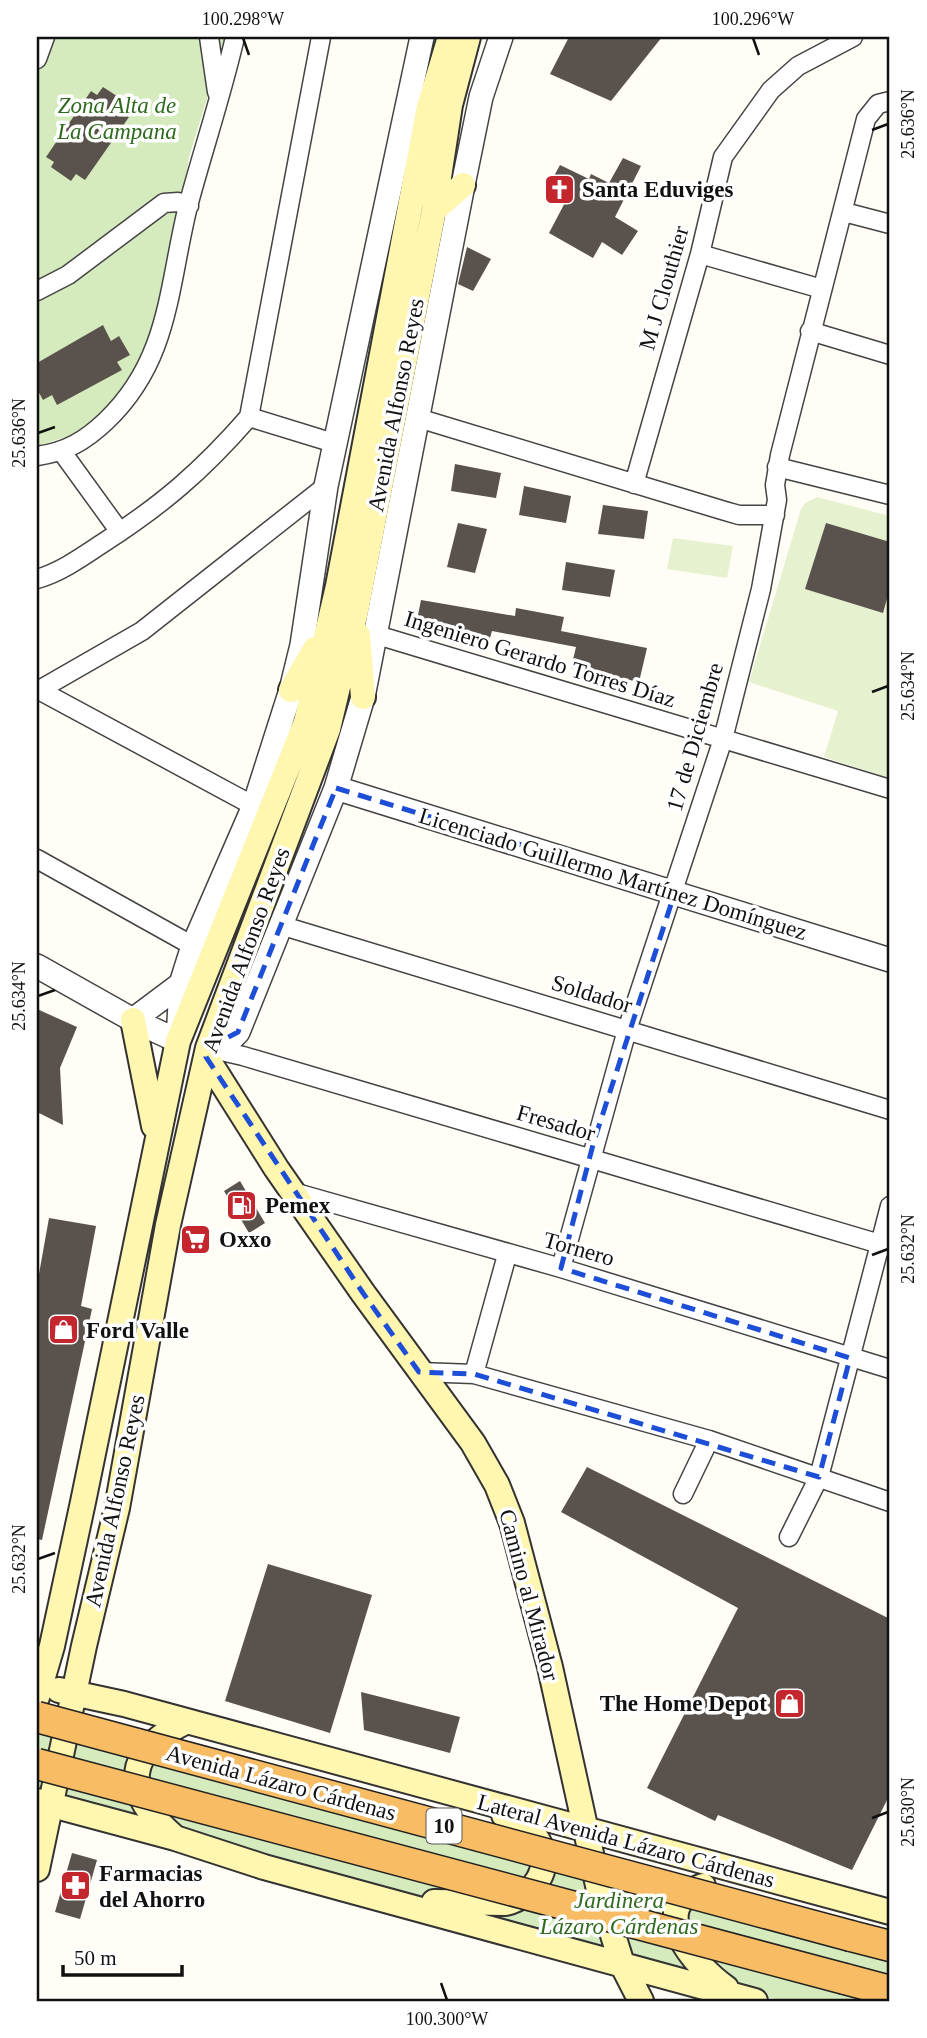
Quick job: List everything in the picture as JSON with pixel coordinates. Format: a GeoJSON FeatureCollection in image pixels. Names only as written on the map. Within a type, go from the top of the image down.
{"type":"FeatureCollection","features":[{"type":"Feature","properties":{"kind":"highway","name":"Avenida Lázaro Cárdenas"},"geometry":{"type":"LineString","coordinates":[[37,1717],[890,1946]]}},
{"type":"Feature","properties":{"kind":"highway","name":"Avenida Lázaro Cárdenas"},"geometry":{"type":"LineString","coordinates":[[37,1764],[890,1991]]}},
{"type":"Feature","properties":{"kind":"main road","name":"Avenida Alfonso Reyes"},"geometry":{"type":"LineString","coordinates":[[38,1689],[178,1041],[306,722],[329,624],[429,107],[450,37]]}},
{"type":"Feature","properties":{"kind":"main road","name":"Avenida Alfonso Reyes"},"geometry":{"type":"LineString","coordinates":[[37,1868],[44,1803],[74,1693],[117,1508],[168,1225],[207,1053],[328,729],[356,611],[434,210],[450,106],[468,37]]}},
{"type":"Feature","properties":{"kind":"main road"},"geometry":{"type":"LineString","coordinates":[[434,210],[463,185]]}},
{"type":"Feature","properties":{"kind":"main road"},"geometry":{"type":"LineString","coordinates":[[356,611],[363,697]]}},
{"type":"Feature","properties":{"kind":"main road"},"geometry":{"type":"LineString","coordinates":[[291,691],[329,624]]}},
{"type":"Feature","properties":{"kind":"main road"},"geometry":{"type":"LineString","coordinates":[[134,1020],[156,1137]]}},
{"type":"Feature","properties":{"kind":"main road"},"geometry":{"type":"LineString","coordinates":[[178,1041],[207,1053]]}},
{"type":"Feature","properties":{"kind":"main road","name":"Camino al Mirador"},"geometry":{"type":"LineString","coordinates":[[207,1053],[293,1192],[419,1372],[473,1443],[497,1485],[512,1523],[550,1667],[599,1890],[622,1964],[641,2001]]}},
{"type":"Feature","properties":{"kind":"main road"},"geometry":{"type":"LineString","coordinates":[[84,1646],[99,1682],[124,1704]]}},
{"type":"Feature","properties":{"kind":"main road","name":"Lateral Avenida Lázaro Cárdenas"},"geometry":{"type":"LineString","coordinates":[[38,1689],[74,1693],[124,1704],[890,1912]]}},
{"type":"Feature","properties":{"kind":"main road"},"geometry":{"type":"LineString","coordinates":[[174,1838],[145,1805],[139,1793],[138,1767],[149,1744],[187,1721]]}},
{"type":"Feature","properties":{"kind":"main road"},"geometry":{"type":"LineString","coordinates":[[385,1900],[492,1905],[517,1900],[530,1891],[543,1874],[543,1853],[538,1840],[525,1828],[483,1802]]}},
{"type":"Feature","properties":{"kind":"main road"},"geometry":{"type":"LineString","coordinates":[[44,1803],[174,1838],[264,1867],[756,2001]]}},
{"type":"Feature","properties":{"kind":"main road"},"geometry":{"type":"LineString","coordinates":[[756,2001],[727,1988],[695,1960],[677,1932],[676,1910],[684,1897],[708,1884],[780,1883]]}},
{"type":"Feature","properties":{"kind":"street"},"geometry":{"type":"LineString","coordinates":[[37,59],[45,37]]}},
{"type":"Feature","properties":{"kind":"street"},"geometry":{"type":"LineString","coordinates":[[209,37],[218,97]]}},
{"type":"Feature","properties":{"kind":"street"},"geometry":{"type":"LineString","coordinates":[[37,456],[62,453],[90,436],[139,385],[151,360],[168,305],[189,206],[235,37]]}},
{"type":"Feature","properties":{"kind":"street"},"geometry":{"type":"LineString","coordinates":[[37,579],[68,566],[120,532],[209,464],[249,417],[321,37]]}},
{"type":"Feature","properties":{"kind":"street"},"geometry":{"type":"LineString","coordinates":[[37,966],[134,1020],[178,1041],[181,984],[193,946],[254,806],[291,691],[302,645],[326,486],[422,37]]}},
{"type":"Feature","properties":{"kind":"street"},"geometry":{"type":"LineString","coordinates":[[207,1053],[230,1040],[238,1032],[336,788],[363,697],[481,97],[501,37]]}},
{"type":"Feature","properties":{"kind":"street","name":"M J Clouthier"},"geometry":{"type":"LineString","coordinates":[[634,484],[700,254],[723,157],[771,90],[798,66],[826,48],[853,37]]}},
{"type":"Feature","properties":{"kind":"street","name":"17 de Diciembre"},"geometry":{"type":"LineString","coordinates":[[561,1268],[627,1030],[675,892],[723,739],[761,589],[775,515],[777,467],[866,119],[878,104],[890,101]]}},
{"type":"Feature","properties":{"kind":"street"},"geometry":{"type":"LineString","coordinates":[[37,291],[68,275],[106,249],[164,203],[178,202],[189,206]]}},
{"type":"Feature","properties":{"kind":"street"},"geometry":{"type":"LineString","coordinates":[[844,212],[890,224]]}},
{"type":"Feature","properties":{"kind":"street"},"geometry":{"type":"LineString","coordinates":[[700,254],[822,289]]}},
{"type":"Feature","properties":{"kind":"street"},"geometry":{"type":"LineString","coordinates":[[810,331],[890,355]]}},
{"type":"Feature","properties":{"kind":"street"},"geometry":{"type":"LineString","coordinates":[[249,417],[337,444]]}},
{"type":"Feature","properties":{"kind":"street"},"geometry":{"type":"LineString","coordinates":[[418,418],[739,515],[775,515]]}},
{"type":"Feature","properties":{"kind":"street"},"geometry":{"type":"LineString","coordinates":[[62,453],[120,532]]}},
{"type":"Feature","properties":{"kind":"street"},"geometry":{"type":"LineString","coordinates":[[777,467],[890,495]]}},
{"type":"Feature","properties":{"kind":"street"},"geometry":{"type":"LineString","coordinates":[[39,689],[142,631],[326,486]]}},
{"type":"Feature","properties":{"kind":"street","name":"Ingeniero Gerardo Torres Díaz"},"geometry":{"type":"LineString","coordinates":[[377,635],[890,789]]}},
{"type":"Feature","properties":{"kind":"street"},"geometry":{"type":"LineString","coordinates":[[39,689],[254,806]]}},
{"type":"Feature","properties":{"kind":"street","name":"Licenciado Guillermo Martínez Domínguez"},"geometry":{"type":"LineString","coordinates":[[336,788],[890,960]]}},
{"type":"Feature","properties":{"kind":"street"},"geometry":{"type":"LineString","coordinates":[[37,859],[193,946]]}},
{"type":"Feature","properties":{"kind":"street","name":"Soldador"},"geometry":{"type":"LineString","coordinates":[[280,925],[890,1110]]}},
{"type":"Feature","properties":{"kind":"street"},"geometry":{"type":"LineString","coordinates":[[134,1020],[181,984]]}},
{"type":"Feature","properties":{"kind":"street","name":"Fresador"},"geometry":{"type":"LineString","coordinates":[[207,1053],[243,1055],[885,1246]]}},
{"type":"Feature","properties":{"kind":"street","name":"Tornero"},"geometry":{"type":"LineString","coordinates":[[293,1192],[507,1255],[561,1268],[890,1369]]}},
{"type":"Feature","properties":{"kind":"street"},"geometry":{"type":"LineString","coordinates":[[789,1538],[819,1477],[850,1358],[885,1246],[890,1206]]}},
{"type":"Feature","properties":{"kind":"street"},"geometry":{"type":"LineString","coordinates":[[474,1374],[507,1255]]}},
{"type":"Feature","properties":{"kind":"street"},"geometry":{"type":"LineString","coordinates":[[419,1372],[474,1374],[709,1440],[890,1502]]}},
{"type":"Feature","properties":{"kind":"street"},"geometry":{"type":"LineString","coordinates":[[683,1494],[709,1440]]}},
{"type":"Feature","properties":{"kind":"highlighted area"},"geometry":{"type":"Polygon","coordinates":[[[336,788],[675,892],[594,1141],[561,1268],[850,1358],[819,1477],[474,1374],[419,1372],[363,1293],[206,1057],[208,1048],[238,1032],[336,788]]]}},
{"type":"Feature","properties":{"kind":"green space","name":"Zona Alta de La Campana"},"geometry":{"type":"Polygon","coordinates":[[[37,37],[226,37],[189,157],[171,295],[145,379],[85,431],[37,446],[37,37]]]}},
{"type":"Feature","properties":{"kind":"green space"},"geometry":{"type":"Polygon","coordinates":[[[817,497],[890,516],[890,778],[824,757],[838,711],[749,682],[801,509],[805,503],[817,497]]]}},
{"type":"Feature","properties":{"kind":"green space"},"geometry":{"type":"Polygon","coordinates":[[[673,538],[733,546],[727,578],[667,569],[673,538]]]}},
{"type":"Feature","properties":{"kind":"green space","name":"Jardinera Lázaro Cárdenas"},"geometry":{"type":"Polygon","coordinates":[[[37,1708],[890,1943],[890,2001],[783,2001],[624,1962],[37,1796],[37,1708]]]}},
{"type":"Feature","properties":{"kind":"building"},"geometry":{"type":"Polygon","coordinates":[[[569,37],[662,37],[611,101],[550,74],[569,37]]]}},
{"type":"Feature","properties":{"kind":"building"},"geometry":{"type":"Polygon","coordinates":[[[103,87],[126,102],[120,111],[129,117],[85,180],[76,174],[71,181],[51,167],[54,162],[46,157],[91,91],[97,95],[103,87]]]}},
{"type":"Feature","properties":{"kind":"building"},"geometry":{"type":"Polygon","coordinates":[[[623,158],[641,166],[615,217],[638,231],[622,255],[602,242],[593,258],[549,233],[569,195],[549,185],[560,165],[589,179],[591,174],[609,183],[623,158]]]}},
{"type":"Feature","properties":{"kind":"building"},"geometry":{"type":"Polygon","coordinates":[[[467,247],[491,259],[473,291],[458,284],[467,247]]]}},
{"type":"Feature","properties":{"kind":"building"},"geometry":{"type":"Polygon","coordinates":[[[103,325],[111,341],[119,336],[130,355],[117,362],[122,370],[57,405],[52,395],[43,400],[37,389],[37,363],[103,325]]]}},
{"type":"Feature","properties":{"kind":"building"},"geometry":{"type":"Polygon","coordinates":[[[455,464],[501,473],[496,498],[451,491],[455,464]]]}},
{"type":"Feature","properties":{"kind":"building"},"geometry":{"type":"Polygon","coordinates":[[[524,486],[571,496],[566,523],[519,515],[524,486]]]}},
{"type":"Feature","properties":{"kind":"building"},"geometry":{"type":"Polygon","coordinates":[[[603,505],[648,511],[644,539],[598,534],[603,505]]]}},
{"type":"Feature","properties":{"kind":"building"},"geometry":{"type":"Polygon","coordinates":[[[458,523],[487,529],[475,573],[447,567],[458,523]]]}},
{"type":"Feature","properties":{"kind":"building"},"geometry":{"type":"Polygon","coordinates":[[[826,523],[890,542],[890,588],[883,613],[805,589],[826,523]]]}},
{"type":"Feature","properties":{"kind":"building"},"geometry":{"type":"Polygon","coordinates":[[[566,562],[615,570],[610,597],[562,590],[566,562]]]}},
{"type":"Feature","properties":{"kind":"building"},"geometry":{"type":"Polygon","coordinates":[[[421,600],[515,616],[516,608],[564,617],[561,631],[647,648],[639,682],[571,668],[576,647],[492,631],[490,638],[416,625],[421,600]]]}},
{"type":"Feature","properties":{"kind":"building"},"geometry":{"type":"Polygon","coordinates":[[[37,1009],[77,1027],[60,1068],[63,1125],[37,1112],[37,1009]]]}},
{"type":"Feature","properties":{"kind":"building"},"geometry":{"type":"Polygon","coordinates":[[[240,1181],[265,1223],[249,1233],[224,1191],[240,1181]]]}},
{"type":"Feature","properties":{"kind":"building"},"geometry":{"type":"Polygon","coordinates":[[[49,1218],[96,1226],[81,1306],[92,1309],[42,1540],[37,1539],[37,1285],[49,1218]]]}},
{"type":"Feature","properties":{"kind":"building","name":"The Home Depot"},"geometry":{"type":"Polygon","coordinates":[[[587,1467],[890,1619],[890,1794],[852,1870],[718,1815],[715,1821],[647,1788],[738,1608],[561,1512],[587,1467]]]}},
{"type":"Feature","properties":{"kind":"building"},"geometry":{"type":"Polygon","coordinates":[[[268,1564],[372,1595],[330,1733],[225,1701],[268,1564]]]}},
{"type":"Feature","properties":{"kind":"building"},"geometry":{"type":"Polygon","coordinates":[[[361,1692],[460,1717],[450,1753],[364,1730],[361,1692]]]}},
{"type":"Feature","properties":{"kind":"building","name":"Farmacias del Ahorro"},"geometry":{"type":"Polygon","coordinates":[[[72,1853],[97,1860],[80,1919],[55,1912],[72,1853]]]}},
{"type":"Feature","properties":{"kind":"place","name":"Santa Eduviges"},"geometry":{"type":"Point","coordinates":[559,189]}},
{"type":"Feature","properties":{"kind":"place","name":"Pemex"},"geometry":{"type":"Point","coordinates":[242,1205]}},
{"type":"Feature","properties":{"kind":"place","name":"Oxxo"},"geometry":{"type":"Point","coordinates":[196,1239]}},
{"type":"Feature","properties":{"kind":"place","name":"Ford Valle"},"geometry":{"type":"Point","coordinates":[63,1330]}},
{"type":"Feature","properties":{"kind":"place","name":"The Home Depot"},"geometry":{"type":"Point","coordinates":[790,1703]}},
{"type":"Feature","properties":{"kind":"place","name":"Farmacias del Ahorro"},"geometry":{"type":"Point","coordinates":[76,1886]}}]}
